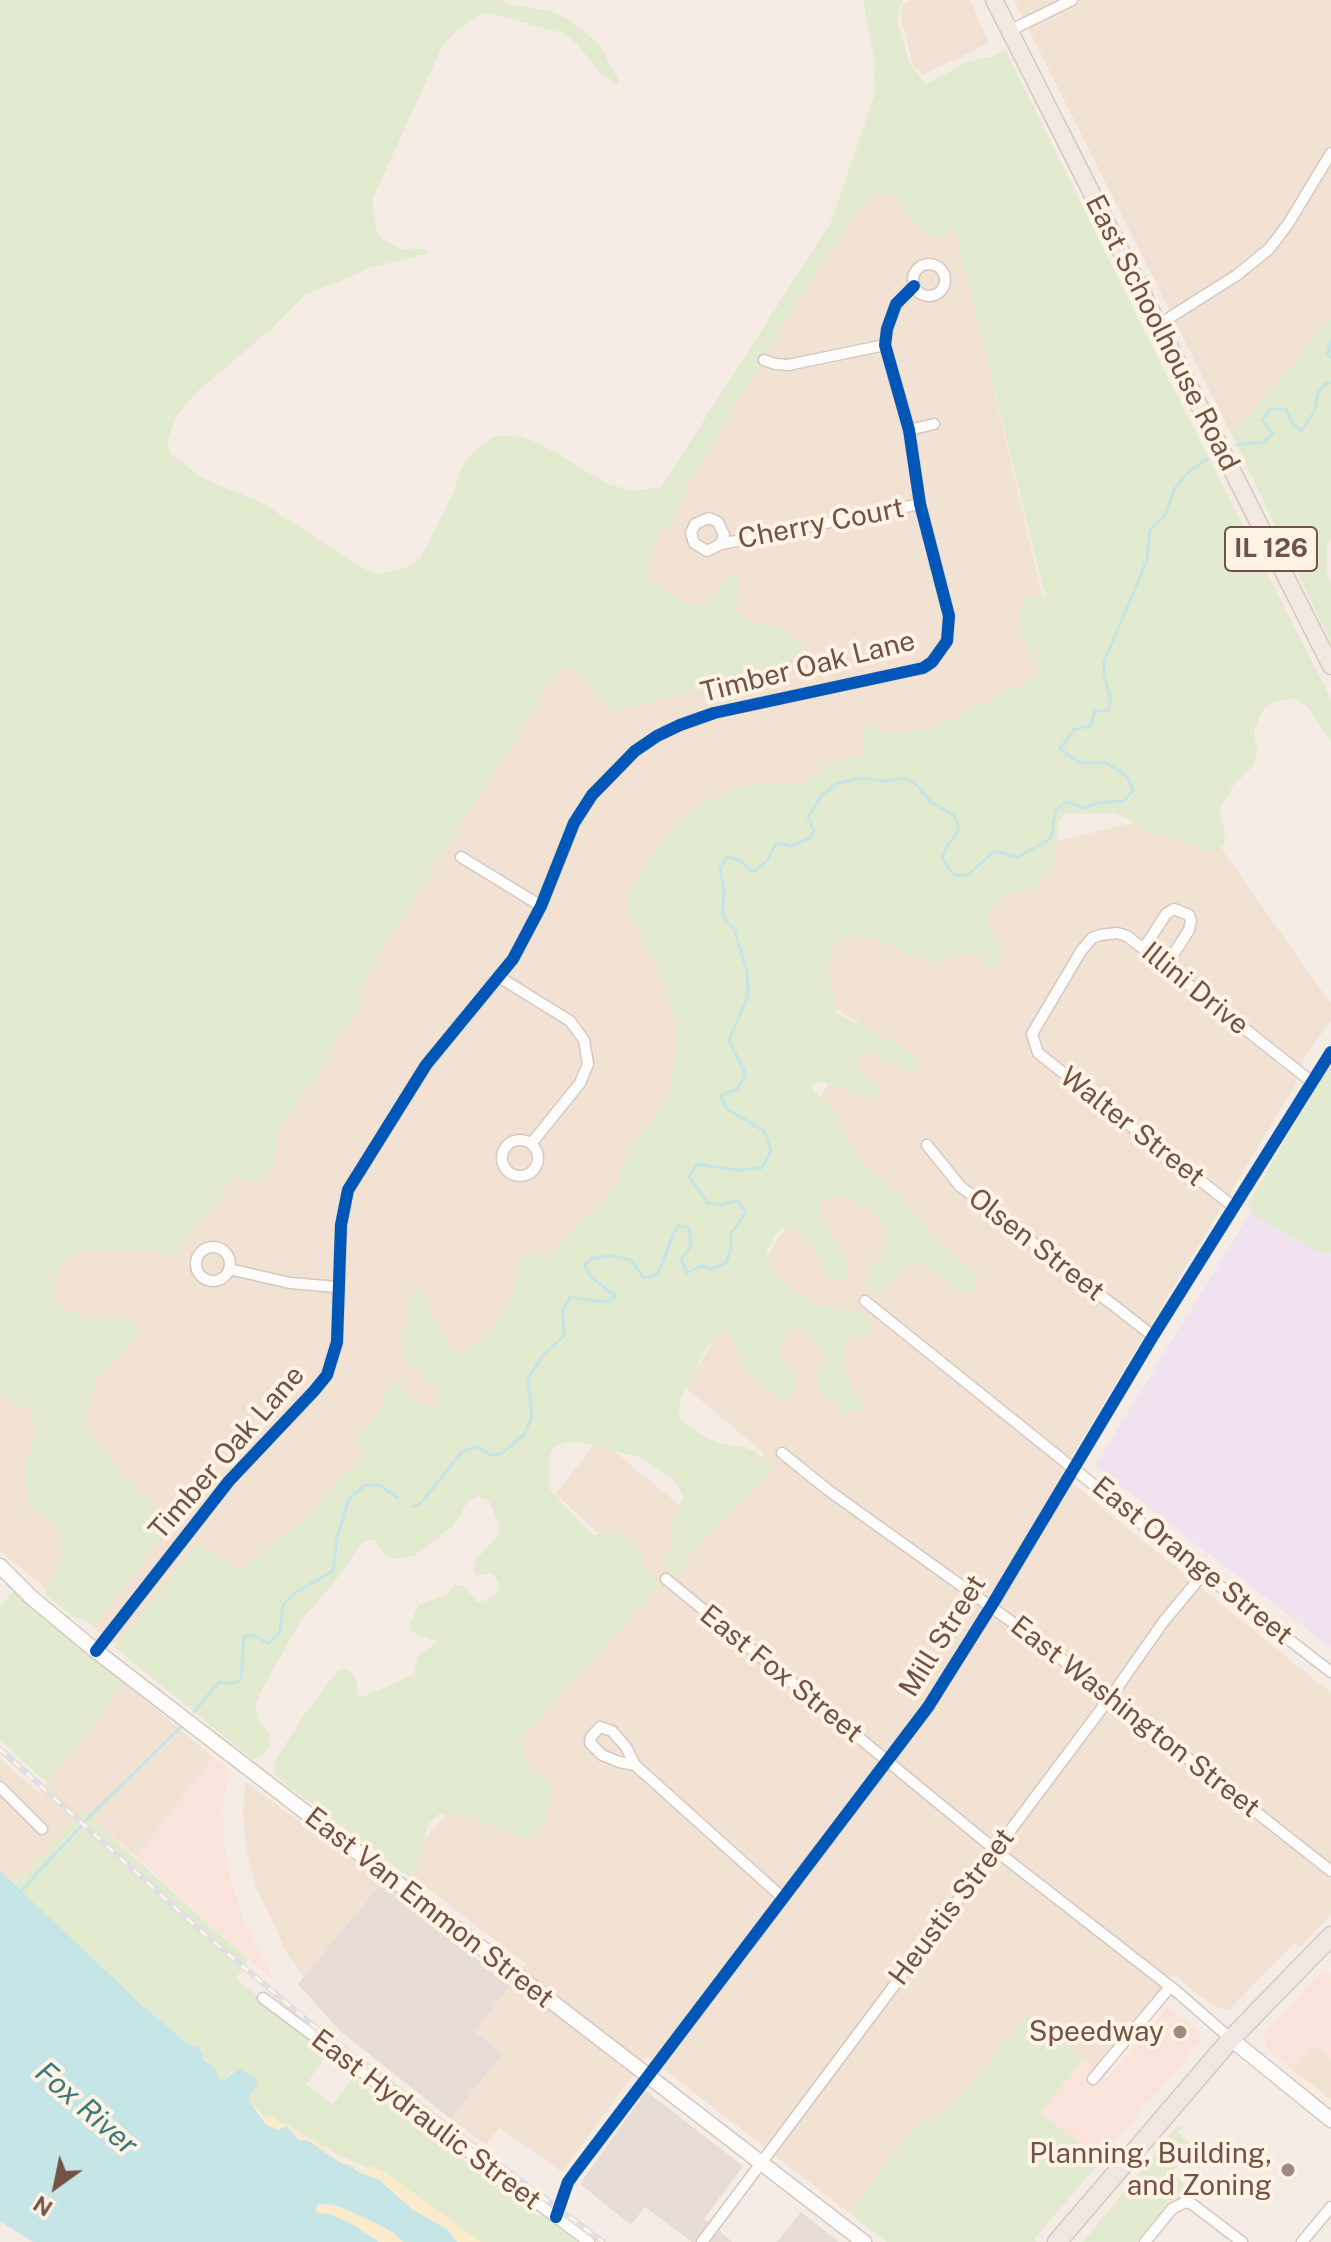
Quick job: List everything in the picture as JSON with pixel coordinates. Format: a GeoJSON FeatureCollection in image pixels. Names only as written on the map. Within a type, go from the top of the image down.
{"type":"FeatureCollection","features":[{"type":"Feature","properties":{"kind":"highway"},"geometry":{"type":"LineString","coordinates":[[1057,2242],[1231,2039],[1331,1936]]}},
{"type":"Feature","properties":{"kind":"main road","name":"East Schoolhouse Road"},"geometry":{"type":"LineString","coordinates":[[994,0],[1331,666]]}},
{"type":"Feature","properties":{"kind":"street"},"geometry":{"type":"LineString","coordinates":[[1009,31],[1072,0]]}},
{"type":"Feature","properties":{"kind":"street"},"geometry":{"type":"LineString","coordinates":[[1158,325],[1237,275],[1269,249],[1331,153]]}},
{"type":"Feature","properties":{"kind":"street"},"geometry":{"type":"LineString","coordinates":[[764,360],[788,365],[885,345],[896,304],[914,286]]}},
{"type":"Feature","properties":{"kind":"street","name":"Timber Oak Lane"},"geometry":{"type":"LineString","coordinates":[[96,1651],[229,1481],[327,1375],[337,1342],[337,1287],[343,1209],[349,1188],[426,1065],[516,955],[541,906],[574,823],[592,795],[635,751],[657,736],[714,713],[923,668],[932,662],[947,641],[949,616],[920,504],[909,430],[885,345]]}},
{"type":"Feature","properties":{"kind":"street"},"geometry":{"type":"LineString","coordinates":[[909,430],[934,424]]}},
{"type":"Feature","properties":{"kind":"street","name":"Cherry Court"},"geometry":{"type":"LineString","coordinates":[[721,544],[920,504]]}},
{"type":"Feature","properties":{"kind":"street"},"geometry":{"type":"LineString","coordinates":[[461,857],[541,906]]}},
{"type":"Feature","properties":{"kind":"street"},"geometry":{"type":"LineString","coordinates":[[1144,948],[1166,914],[1174,909],[1189,915],[1189,930],[1166,966]]}},
{"type":"Feature","properties":{"kind":"street","name":"Illini Drive"},"geometry":{"type":"LineString","coordinates":[[1034,1044],[1032,1034],[1081,951],[1092,938],[1117,933],[1144,948],[1312,1082]]}},
{"type":"Feature","properties":{"kind":"street"},"geometry":{"type":"LineString","coordinates":[[499,977],[570,1021],[584,1040],[588,1064],[580,1083],[531,1144]]}},
{"type":"Feature","properties":{"kind":"street","name":"Walter Street"},"geometry":{"type":"LineString","coordinates":[[1034,1044],[1038,1053],[1234,1207]]}},
{"type":"Feature","properties":{"kind":"street","name":"Mill Street"},"geometry":{"type":"LineString","coordinates":[[556,2217],[568,2182],[646,2075],[928,1707],[1153,1336],[1331,1052]]}},
{"type":"Feature","properties":{"kind":"street","name":"Olsen Street"},"geometry":{"type":"LineString","coordinates":[[927,1145],[960,1186],[1153,1336]]}},
{"type":"Feature","properties":{"kind":"street"},"geometry":{"type":"LineString","coordinates":[[229,1269],[290,1283],[337,1287]]}},
{"type":"Feature","properties":{"kind":"street","name":"East Orange Street"},"geometry":{"type":"LineString","coordinates":[[865,1301],[1331,1672]]}},
{"type":"Feature","properties":{"kind":"street","name":"East Washington Street"},"geometry":{"type":"LineString","coordinates":[[782,1453],[828,1490],[992,1605],[1331,1871]]}},
{"type":"Feature","properties":{"kind":"street","name":"East Van Emmon Street"},"geometry":{"type":"LineString","coordinates":[[0,1566],[32,1598],[96,1651],[864,2242]]}},
{"type":"Feature","properties":{"kind":"street","name":"Heustis Street"},"geometry":{"type":"LineString","coordinates":[[702,2242],[1110,1698],[1164,1621],[1204,1573]]}},
{"type":"Feature","properties":{"kind":"street","name":"East Fox Street"},"geometry":{"type":"LineString","coordinates":[[666,1579],[711,1619],[1231,2039]]}},
{"type":"Feature","properties":{"kind":"street"},"geometry":{"type":"LineString","coordinates":[[635,1765],[783,1898]]}},
{"type":"Feature","properties":{"kind":"street"},"geometry":{"type":"LineString","coordinates":[[0,1787],[42,1829]]}},
{"type":"Feature","properties":{"kind":"street"},"geometry":{"type":"LineString","coordinates":[[1093,2079],[1170,1987]]}},
{"type":"Feature","properties":{"kind":"street","name":"East Hydraulic Street"},"geometry":{"type":"LineString","coordinates":[[263,1998],[589,2242]]}},
{"type":"Feature","properties":{"kind":"street"},"geometry":{"type":"LineString","coordinates":[[1231,2039],[1331,2120]]}},
{"type":"Feature","properties":{"kind":"street"},"geometry":{"type":"LineString","coordinates":[[1145,2242],[1172,2209],[1185,2202],[1242,2242]]}},
{"type":"Feature","properties":{"kind":"street"},"geometry":{"type":"LineString","coordinates":[[1302,2242],[1331,2207]]}},
{"type":"Feature","properties":{"kind":"shaded area"},"geometry":{"type":"Polygon","coordinates":[[[910,0],[970,0],[989,43],[923,75],[913,66],[900,13],[903,4],[910,0]]]}},
{"type":"Feature","properties":{"kind":"shaded area"},"geometry":{"type":"Polygon","coordinates":[[[1014,0],[1331,0],[1331,318],[1232,435],[1014,0]]]}},
{"type":"Feature","properties":{"kind":"shaded area"},"geometry":{"type":"Polygon","coordinates":[[[921,82],[1065,691],[839,849],[670,1143],[263,1646],[231,1734],[0,1551],[0,910],[280,1083],[921,82]]]}},
{"type":"Feature","properties":{"kind":"shaded area"},"geometry":{"type":"Polygon","coordinates":[[[1165,815],[1217,842],[1331,1004],[1331,1020],[1304,1058],[1294,1087],[1061,1474],[1331,1693],[1331,1915],[1299,1948],[1294,1944],[1229,2010],[1201,1997],[1173,1974],[1094,2068],[1028,2014],[948,2110],[913,2128],[849,2213],[647,2056],[562,2172],[499,2128],[486,2145],[451,2119],[502,2054],[473,2031],[526,1964],[401,1868],[645,1575],[555,1494],[599,1439],[704,1525],[764,1453],[685,1387],[832,1154],[809,1121],[859,1023],[803,988],[809,919],[1049,843],[1165,815]]]}},
{"type":"Feature","properties":{"kind":"shaded area"},"geometry":{"type":"Polygon","coordinates":[[[1331,1081],[1331,1648],[1095,1466],[1331,1081]]]}},
{"type":"Feature","properties":{"kind":"shaded area"},"geometry":{"type":"Polygon","coordinates":[[[125,1683],[213,1757],[137,1857],[84,1812],[13,1885],[0,1871],[0,1758],[39,1793],[125,1683]]]}},
{"type":"Feature","properties":{"kind":"shaded area"},"geometry":{"type":"Polygon","coordinates":[[[213,1757],[229,1768],[223,1805],[224,1845],[232,1884],[244,1920],[275,1983],[137,1857],[213,1757]]]}},
{"type":"Feature","properties":{"kind":"shaded area"},"geometry":{"type":"Polygon","coordinates":[[[245,1781],[382,1882],[304,1977],[288,1955],[256,1887],[246,1849],[243,1812],[245,1781]]]}},
{"type":"Feature","properties":{"kind":"shaded area"},"geometry":{"type":"Polygon","coordinates":[[[382,1882],[510,1986],[474,2031],[502,2054],[451,2119],[339,2030],[298,1984],[382,1882]]]}},
{"type":"Feature","properties":{"kind":"shaded area"},"geometry":{"type":"Polygon","coordinates":[[[1324,1970],[1331,1976],[1331,2059],[1313,2046],[1294,2071],[1269,2051],[1264,2033],[1324,1970]]]}},
{"type":"Feature","properties":{"kind":"shaded area"},"geometry":{"type":"Polygon","coordinates":[[[1168,2006],[1201,2033],[1200,2042],[1098,2161],[1040,2112],[1084,2059],[1107,2078],[1168,2006]]]}},
{"type":"Feature","properties":{"kind":"shaded area"},"geometry":{"type":"Polygon","coordinates":[[[1313,2045],[1331,2059],[1331,2100],[1294,2071],[1313,2045]]]}},
{"type":"Feature","properties":{"kind":"shaded area"},"geometry":{"type":"Polygon","coordinates":[[[646,2091],[743,2166],[704,2219],[733,2242],[692,2242],[645,2207],[631,2225],[580,2184],[646,2091]]]}},
{"type":"Feature","properties":{"kind":"shaded area"},"geometry":{"type":"Polygon","coordinates":[[[801,2212],[839,2242],[777,2242],[801,2212]]]}},
{"type":"Feature","properties":{"kind":"green space"},"geometry":{"type":"Polygon","coordinates":[[[0,0],[503,0],[506,4],[549,11],[569,19],[599,44],[619,81],[616,85],[601,73],[575,42],[562,33],[484,12],[454,33],[442,47],[372,200],[377,232],[384,240],[402,249],[426,249],[427,254],[365,269],[306,294],[272,328],[198,391],[176,416],[167,443],[172,455],[203,478],[264,504],[360,567],[378,574],[409,567],[419,560],[454,491],[461,468],[470,455],[492,437],[516,435],[539,443],[608,484],[633,491],[661,487],[831,222],[875,93],[874,59],[863,0],[904,0],[897,22],[910,64],[926,84],[967,62],[991,57],[1005,49],[1331,699],[1331,742],[1308,708],[1296,699],[1276,701],[1262,711],[1254,731],[1257,751],[1254,765],[1234,785],[1219,810],[1225,844],[1212,854],[1180,840],[1141,830],[1128,818],[1112,813],[1064,814],[1060,820],[1052,867],[1045,878],[1036,889],[1008,893],[985,913],[1000,948],[1002,963],[990,965],[968,953],[935,963],[907,954],[878,939],[865,937],[850,936],[837,943],[830,952],[830,985],[837,1013],[904,1048],[922,1063],[917,1072],[911,1073],[866,1051],[859,1058],[857,1069],[880,1087],[879,1094],[871,1099],[823,1082],[812,1085],[813,1090],[835,1114],[856,1155],[898,1195],[949,1252],[977,1271],[978,1282],[973,1291],[960,1292],[940,1275],[920,1264],[908,1265],[884,1291],[875,1294],[869,1290],[868,1273],[886,1244],[888,1231],[879,1218],[864,1206],[841,1194],[827,1198],[820,1204],[819,1211],[848,1265],[848,1276],[841,1281],[832,1281],[827,1276],[817,1253],[794,1229],[782,1228],[766,1254],[780,1281],[810,1302],[834,1310],[856,1310],[870,1318],[873,1327],[865,1336],[849,1335],[842,1345],[844,1367],[864,1410],[845,1413],[817,1389],[817,1374],[827,1360],[818,1342],[800,1328],[789,1332],[778,1345],[779,1355],[797,1378],[794,1394],[784,1398],[762,1388],[745,1368],[738,1348],[726,1329],[706,1349],[680,1400],[679,1417],[695,1431],[716,1442],[750,1449],[775,1467],[688,1557],[679,1577],[662,1559],[673,1545],[675,1512],[684,1498],[676,1482],[642,1458],[583,1443],[567,1442],[555,1446],[550,1455],[549,1488],[594,1535],[609,1531],[621,1535],[640,1550],[658,1586],[522,1738],[528,1770],[552,1785],[551,1805],[545,1821],[529,1840],[477,1818],[439,1814],[429,1823],[415,1869],[409,1877],[284,1783],[274,1773],[274,1762],[337,1671],[345,1669],[355,1675],[359,1696],[362,1697],[414,1675],[417,1657],[437,1642],[411,1632],[410,1624],[419,1604],[447,1595],[454,1584],[463,1586],[477,1602],[487,1600],[498,1591],[500,1586],[495,1576],[490,1573],[476,1576],[473,1570],[476,1560],[499,1534],[499,1525],[489,1501],[477,1496],[467,1503],[453,1526],[414,1556],[393,1559],[387,1557],[375,1540],[364,1541],[332,1585],[301,1620],[262,1689],[255,1707],[258,1719],[270,1735],[270,1744],[267,1752],[253,1760],[114,1647],[198,1543],[239,1570],[303,1521],[349,1468],[360,1465],[362,1451],[356,1444],[357,1437],[380,1410],[387,1389],[393,1382],[401,1385],[410,1399],[432,1409],[439,1390],[408,1363],[400,1335],[408,1325],[407,1300],[416,1287],[427,1294],[432,1316],[451,1348],[465,1352],[493,1326],[510,1300],[521,1261],[528,1255],[545,1256],[555,1250],[580,1220],[601,1205],[617,1183],[627,1153],[664,1103],[672,1081],[678,1037],[675,1019],[661,978],[630,914],[628,899],[637,878],[679,820],[708,800],[745,786],[776,782],[805,784],[831,761],[864,755],[863,723],[882,732],[905,733],[931,729],[1039,675],[1018,623],[1024,600],[1031,595],[1045,597],[955,229],[938,239],[913,223],[892,196],[883,193],[866,198],[802,293],[686,489],[671,523],[661,529],[645,572],[647,580],[685,603],[703,604],[712,600],[727,576],[736,575],[740,583],[735,609],[741,616],[775,627],[800,641],[804,649],[782,665],[747,679],[709,685],[618,711],[609,709],[577,672],[568,667],[559,669],[378,956],[365,981],[356,1011],[337,1038],[317,1077],[278,1129],[275,1162],[262,1180],[232,1178],[176,1255],[142,1250],[83,1252],[66,1260],[57,1274],[51,1301],[84,1318],[129,1317],[139,1332],[120,1357],[97,1376],[83,1423],[129,1483],[151,1501],[165,1524],[164,1532],[95,1624],[73,1617],[45,1594],[63,1548],[52,1520],[27,1506],[26,1460],[37,1434],[32,1417],[27,1409],[0,1395],[0,0]]]}},
{"type":"Feature","properties":{"kind":"green space"},"geometry":{"type":"Polygon","coordinates":[[[1331,318],[1331,539],[1327,546],[1327,573],[1331,586],[1331,643],[1232,435],[1331,318]]]}},
{"type":"Feature","properties":{"kind":"green space"},"geometry":{"type":"Polygon","coordinates":[[[1331,1063],[1331,1253],[1328,1254],[1317,1251],[1255,1216],[1247,1205],[1331,1063]]]}},
{"type":"Feature","properties":{"kind":"green space"},"geometry":{"type":"Polygon","coordinates":[[[14,1591],[125,1683],[47,1783],[0,1740],[0,1607],[14,1591]]]}},
{"type":"Feature","properties":{"kind":"green space"},"geometry":{"type":"Polygon","coordinates":[[[84,1812],[249,1960],[236,1978],[327,2054],[306,2085],[333,2104],[354,2077],[577,2242],[476,2242],[378,2173],[326,2149],[293,2128],[266,2118],[248,2099],[256,2089],[233,2071],[223,2080],[220,2079],[195,2045],[187,2043],[143,2006],[13,1885],[84,1812]]]}},
{"type":"Feature","properties":{"kind":"green space"},"geometry":{"type":"Polygon","coordinates":[[[1029,2014],[1084,2059],[1040,2112],[1100,2162],[1035,2238],[1036,2242],[887,2242],[849,2213],[913,2128],[948,2110],[1029,2014]]]}},
{"type":"Feature","properties":{"kind":"green space"},"geometry":{"type":"Polygon","coordinates":[[[1178,2125],[1184,2126],[1178,2133],[1190,2143],[1187,2154],[1174,2170],[1187,2186],[1185,2196],[1170,2201],[1137,2242],[1083,2242],[1178,2125]]]}},
{"type":"Feature","properties":{"kind":"sand"},"geometry":{"type":"Polygon","coordinates":[[[271,2115],[307,2139],[327,2146],[330,2149],[328,2153],[341,2162],[351,2164],[365,2172],[369,2165],[385,2172],[481,2242],[449,2242],[351,2165],[345,2166],[322,2154],[318,2146],[299,2141],[295,2133],[286,2127],[279,2130],[264,2126],[260,2116],[265,2119],[271,2115]]]}},
{"type":"Feature","properties":{"kind":"sand"},"geometry":{"type":"Polygon","coordinates":[[[316,2202],[340,2203],[412,2242],[380,2242],[335,2224],[310,2208],[316,2202]]]}},
{"type":"Feature","properties":{"kind":"water","name":"Fox River"},"geometry":{"type":"Polygon","coordinates":[[[0,1871],[143,2006],[187,2043],[199,2047],[205,2061],[215,2068],[220,2079],[239,2069],[254,2077],[258,2085],[248,2099],[266,2125],[279,2130],[286,2126],[299,2140],[309,2141],[342,2164],[379,2180],[413,2210],[448,2230],[457,2242],[403,2242],[374,2222],[327,2204],[318,2204],[315,2210],[350,2223],[379,2242],[33,2242],[0,2221],[0,1871]]]}},
{"type":"Feature","properties":{"kind":"waterway"},"geometry":{"type":"LineString","coordinates":[[1331,341],[1327,355],[1331,358]]}},
{"type":"Feature","properties":{"kind":"waterway"},"geometry":{"type":"LineString","coordinates":[[1237,445],[1264,442],[1273,434],[1262,420],[1271,409],[1286,409],[1301,431],[1314,412],[1318,393],[1326,383],[1331,383]]}},
{"type":"Feature","properties":{"kind":"waterway"},"geometry":{"type":"LineString","coordinates":[[413,1507],[421,1503],[462,1452],[477,1446],[490,1455],[501,1454],[524,1435],[532,1416],[528,1379],[544,1354],[564,1336],[563,1310],[570,1297],[605,1302],[616,1296],[592,1278],[584,1265],[593,1258],[613,1256],[631,1260],[644,1278],[657,1275],[677,1226],[689,1228],[691,1246],[681,1260],[687,1273],[701,1266],[711,1269],[726,1263],[731,1234],[746,1212],[737,1201],[721,1205],[708,1203],[689,1177],[697,1164],[736,1170],[762,1168],[771,1151],[764,1131],[727,1109],[720,1096],[737,1089],[746,1075],[729,1040],[748,996],[747,971],[734,929],[723,917],[724,887],[720,870],[727,856],[741,861],[753,872],[767,861],[776,843],[791,846],[809,839],[814,831],[808,817],[823,794],[836,784],[860,778],[883,781],[904,778],[915,783],[931,802],[954,815],[959,830],[942,858],[953,874],[967,876],[994,851],[1018,857],[1051,838],[1056,809],[1067,802],[1084,808],[1098,803],[1124,801],[1133,790],[1127,776],[1106,763],[1081,763],[1060,749],[1073,730],[1091,725],[1095,711],[1108,711],[1111,702],[1104,662],[1147,560],[1150,530],[1165,515],[1175,488],[1188,472],[1208,459]]}},
{"type":"Feature","properties":{"kind":"waterway"},"geometry":{"type":"LineString","coordinates":[[194,1712],[219,1682],[231,1684],[241,1680],[244,1636],[253,1635],[268,1643],[280,1632],[283,1605],[295,1593],[333,1571],[337,1538],[349,1499],[365,1485],[379,1485],[398,1498]]}},
{"type":"Feature","properties":{"kind":"waterway"},"geometry":{"type":"LineString","coordinates":[[19,1893],[95,1811],[181,1727]]}},
{"type":"Feature","properties":{"kind":"railway"},"geometry":{"type":"LineString","coordinates":[[0,1749],[202,1932],[315,2027],[603,2242]]}},
{"type":"Feature","properties":{"kind":"cycle path"},"geometry":{"type":"LineString","coordinates":[[96,1651],[229,1481],[327,1375],[337,1342],[341,1225],[348,1190],[426,1065],[513,959],[541,906],[574,823],[592,795],[635,751],[680,725],[714,713],[923,668],[932,662],[947,641],[949,616],[920,504],[909,430],[885,345],[896,304],[914,286]]}},
{"type":"Feature","properties":{"kind":"cycle path"},"geometry":{"type":"LineString","coordinates":[[556,2217],[568,2182],[576,2171],[928,1707],[1153,1336],[1331,1052]]}},
{"type":"Feature","properties":{"kind":"place","name":"Speedway"},"geometry":{"type":"Point","coordinates":[1180,2032]}},
{"type":"Feature","properties":{"kind":"place","name":"Planning, Building, and Zoning"},"geometry":{"type":"Point","coordinates":[1288,2170]}}]}
